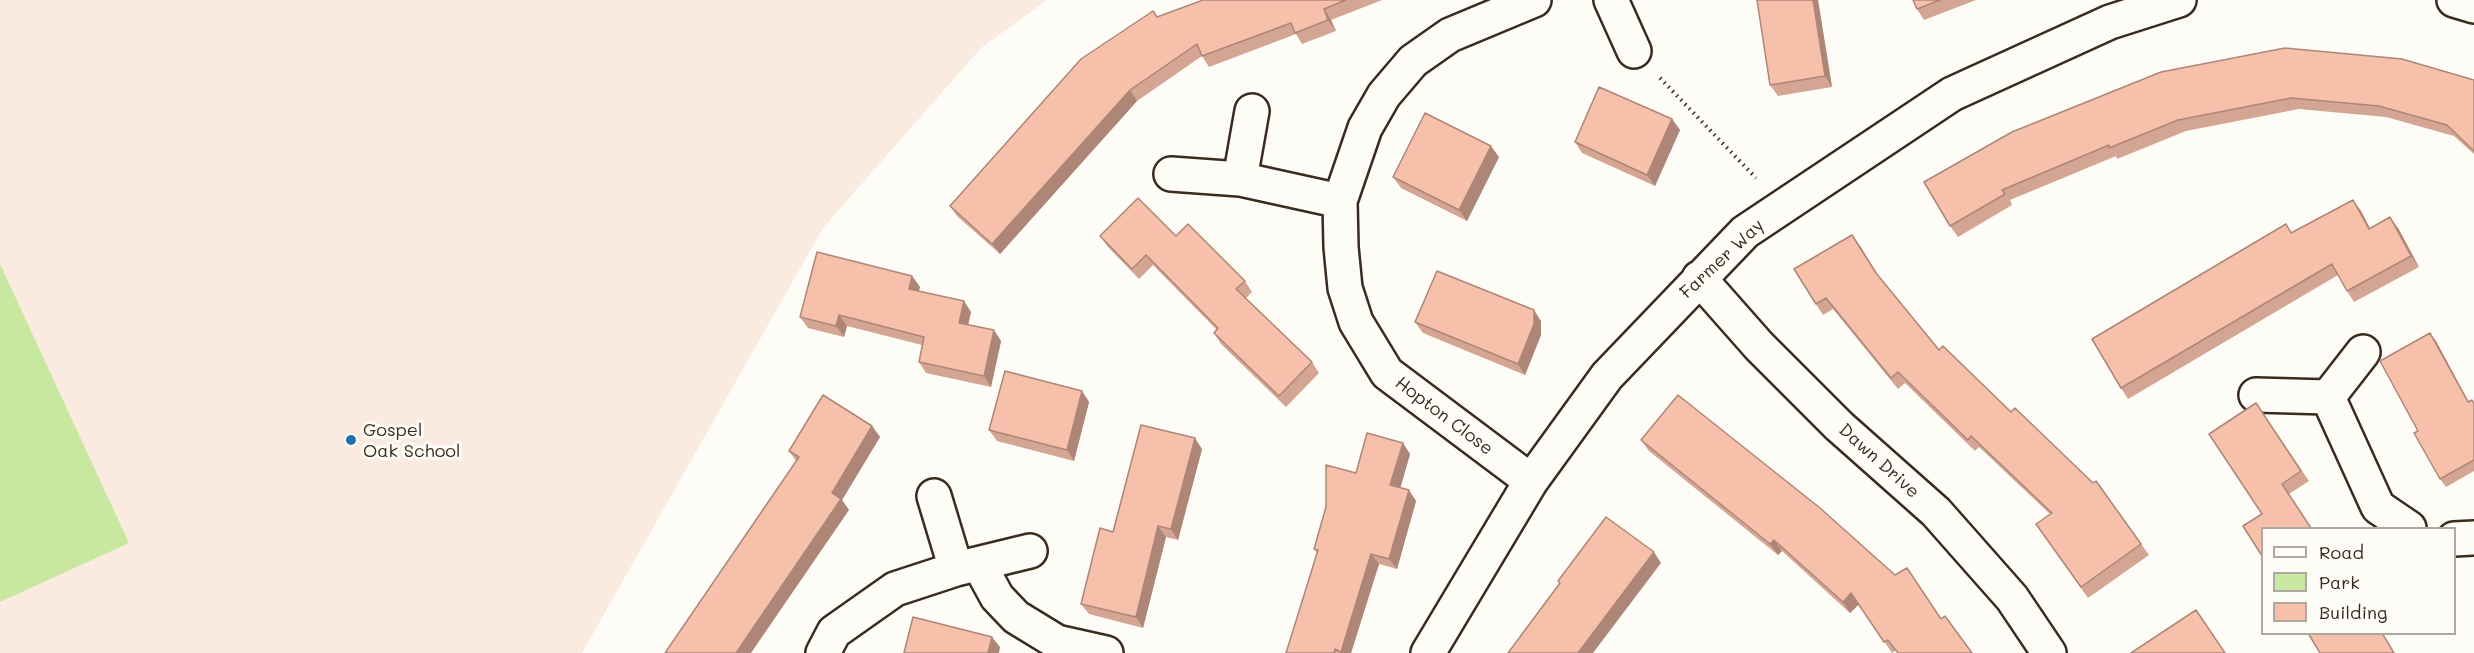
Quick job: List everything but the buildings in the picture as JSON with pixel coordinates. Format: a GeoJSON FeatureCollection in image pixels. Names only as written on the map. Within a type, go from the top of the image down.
{"type":"FeatureCollection","features":[{"type":"Feature","properties":{"kind":"street","name":"Hopton Close"},"geometry":{"type":"LineString","coordinates":[[1532,481],[1387,373],[1356,322],[1345,288],[1340,201],[1365,128],[1384,95],[1413,61],[1450,35],[1534,0]]}},
{"type":"Feature","properties":{"kind":"street"},"geometry":{"type":"LineString","coordinates":[[1611,0],[1634,51]]}},
{"type":"Feature","properties":{"kind":"street","name":"Farmer Way"},"geometry":{"type":"LineString","coordinates":[[1428,653],[1532,481],[1606,376],[1745,231],[1952,94],[2105,11],[2180,0]]}},
{"type":"Feature","properties":{"kind":"street"},"geometry":{"type":"LineString","coordinates":[[2454,0],[2474,6]]}},
{"type":"Feature","properties":{"kind":"street"},"geometry":{"type":"LineString","coordinates":[[1240,178],[1252,111]]}},
{"type":"Feature","properties":{"kind":"street"},"geometry":{"type":"LineString","coordinates":[[1172,174],[1240,178],[1340,201]]}},
{"type":"Feature","properties":{"kind":"street","name":"Dawn Drive"},"geometry":{"type":"LineString","coordinates":[[1699,278],[1759,346],[1831,418],[1936,512],[2012,598],[2049,653]]}},
{"type":"Feature","properties":{"kind":"street"},"geometry":{"type":"LineString","coordinates":[[2328,397],[2363,352]]}},
{"type":"Feature","properties":{"kind":"street"},"geometry":{"type":"LineString","coordinates":[[2256,395],[2328,397]]}},
{"type":"Feature","properties":{"kind":"street"},"geometry":{"type":"LineString","coordinates":[[2328,397],[2378,507],[2408,527]]}},
{"type":"Feature","properties":{"kind":"street"},"geometry":{"type":"LineString","coordinates":[[934,496],[968,566],[1016,617],[1057,642],[1106,653]]}},
{"type":"Feature","properties":{"kind":"street"},"geometry":{"type":"LineString","coordinates":[[2456,538],[2474,538]]}},
{"type":"Feature","properties":{"kind":"street"},"geometry":{"type":"LineString","coordinates":[[823,653],[834,632],[895,589],[968,566],[1030,552]]}},
{"type":"Feature","properties":{"kind":"path"},"geometry":{"type":"LineString","coordinates":[[1634,51],[1782,205]]}},
{"type":"Feature","properties":{"kind":"shaded area","name":"Gospel Oak School"},"geometry":{"type":"Polygon","coordinates":[[[0,0],[1047,0],[981,48],[823,228],[582,653],[0,653],[0,0]]]}},
{"type":"Feature","properties":{"kind":"green space"},"geometry":{"type":"Polygon","coordinates":[[[0,264],[129,543],[0,602],[0,264]]]}},
{"type":"Feature","properties":{"kind":"place","name":"Gospel Oak School"},"geometry":{"type":"Point","coordinates":[351,440]}}]}
